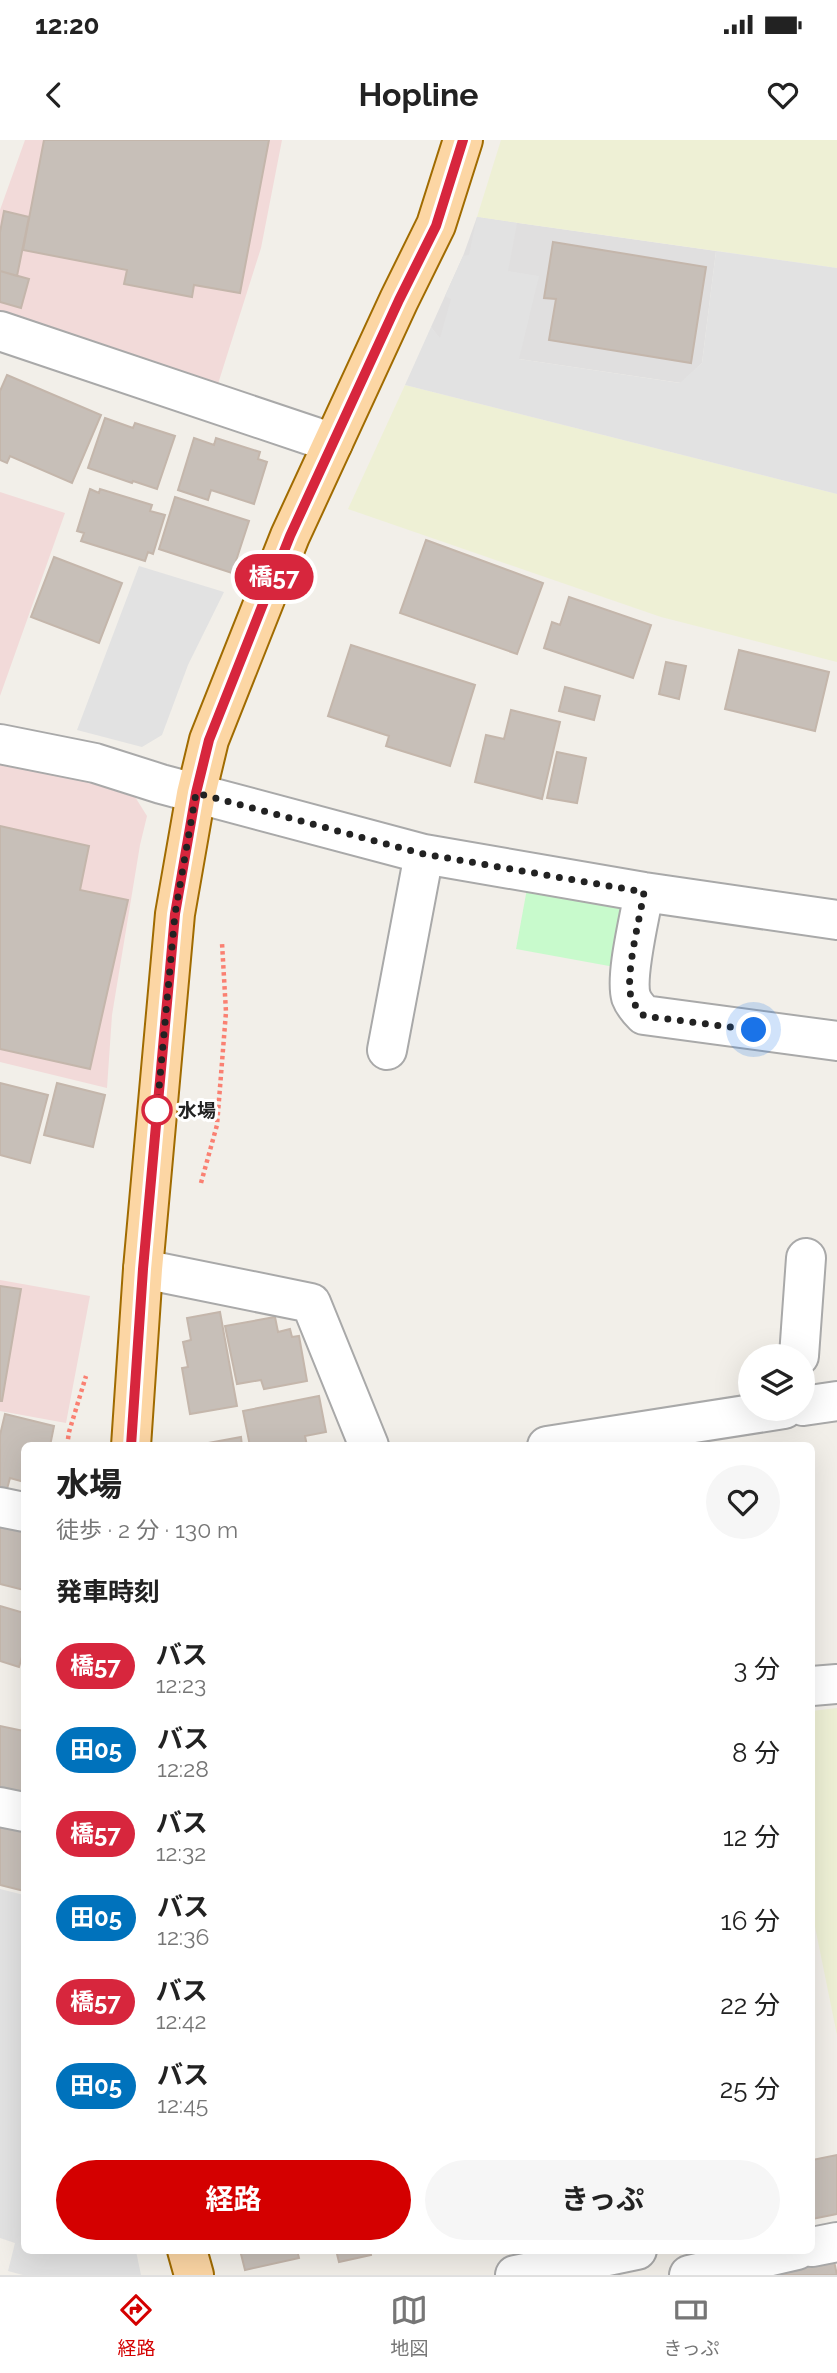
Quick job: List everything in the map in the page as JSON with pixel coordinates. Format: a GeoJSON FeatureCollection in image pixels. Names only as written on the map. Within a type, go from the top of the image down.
{"type":"FeatureCollection","features":[{"type":"Feature","properties":{"kind":"main road"},"geometry":{"type":"LineString","coordinates":[[131,1442],[143,1269],[175,914],[196,793],[209,740],[290,536],[436,226],[463,140]]}},
{"type":"Feature","properties":{"kind":"main road"},"geometry":{"type":"LineString","coordinates":[[188,2254],[194,2275]]}},
{"type":"Feature","properties":{"kind":"street"},"geometry":{"type":"LineString","coordinates":[[0,331],[333,443]]}},
{"type":"Feature","properties":{"kind":"street"},"geometry":{"type":"LineString","coordinates":[[0,744],[95,763],[424,854],[644,892],[837,920]]}},
{"type":"Feature","properties":{"kind":"street"},"geometry":{"type":"LineString","coordinates":[[387,1050],[424,854]]}},
{"type":"Feature","properties":{"kind":"street"},"geometry":{"type":"LineString","coordinates":[[644,892],[631,970],[631,996],[644,1016],[837,1041]]}},
{"type":"Feature","properties":{"kind":"street"},"geometry":{"type":"LineString","coordinates":[[800,1344],[806,1258]]}},
{"type":"Feature","properties":{"kind":"street"},"geometry":{"type":"LineString","coordinates":[[143,1269],[311,1303],[367,1442]]}},
{"type":"Feature","properties":{"kind":"street"},"geometry":{"type":"LineString","coordinates":[[815,1404],[837,1401]]}},
{"type":"Feature","properties":{"kind":"street"},"geometry":{"type":"LineString","coordinates":[[573,1442],[738,1416]]}},
{"type":"Feature","properties":{"kind":"street"},"geometry":{"type":"LineString","coordinates":[[0,1507],[21,1511]]}},
{"type":"Feature","properties":{"kind":"street"},"geometry":{"type":"LineString","coordinates":[[815,1686],[837,1684]]}},
{"type":"Feature","properties":{"kind":"street"},"geometry":{"type":"LineString","coordinates":[[0,1807],[21,1811]]}},
{"type":"Feature","properties":{"kind":"street"},"geometry":{"type":"LineString","coordinates":[[815,2246],[837,2242]]}},
{"type":"Feature","properties":{"kind":"street"},"geometry":{"type":"LineString","coordinates":[[515,2275],[617,2254]]}},
{"type":"Feature","properties":{"kind":"street"},"geometry":{"type":"LineString","coordinates":[[672,2254],[681,2275]]}},
{"type":"Feature","properties":{"kind":"street"},"geometry":{"type":"LineString","coordinates":[[689,2275],[780,2254]]}},
{"type":"Feature","properties":{"kind":"path"},"geometry":{"type":"LineString","coordinates":[[200,1188],[217,1125],[226,1012],[222,933]]}},
{"type":"Feature","properties":{"kind":"shaded area"},"geometry":{"type":"Polygon","coordinates":[[[25,140],[282,140],[261,248],[217,387],[0,317],[0,210],[25,140]]]}},
{"type":"Feature","properties":{"kind":"shaded area"},"geometry":{"type":"Polygon","coordinates":[[[477,217],[716,251],[702,363],[681,383],[519,359],[439,338],[431,327],[463,256],[477,217]]]}},
{"type":"Feature","properties":{"kind":"shaded area"},"geometry":{"type":"Polygon","coordinates":[[[477,217],[517,223],[508,271],[539,276],[519,359],[680,383],[702,363],[716,251],[837,268],[837,494],[405,385],[431,327],[440,338],[451,299],[445,296],[463,256],[469,255],[477,217]]]}},
{"type":"Feature","properties":{"kind":"shaded area"},"geometry":{"type":"Polygon","coordinates":[[[0,492],[65,513],[0,696],[0,492]]]}},
{"type":"Feature","properties":{"kind":"shaded area"},"geometry":{"type":"Polygon","coordinates":[[[139,566],[224,592],[188,665],[162,735],[142,747],[77,730],[139,566]]]}},
{"type":"Feature","properties":{"kind":"shaded area"},"geometry":{"type":"Polygon","coordinates":[[[0,761],[132,792],[147,816],[112,1015],[107,1088],[0,1062],[0,761]]]}},
{"type":"Feature","properties":{"kind":"shaded area"},"geometry":{"type":"Polygon","coordinates":[[[0,1280],[90,1296],[66,1423],[0,1411],[0,1280]]]}},
{"type":"Feature","properties":{"kind":"shaded area"},"geometry":{"type":"Polygon","coordinates":[[[0,1889],[21,1894],[21,2254],[137,2254],[141,2275],[23,2275],[8,2271],[15,2243],[0,2238],[0,1889]]]}},
{"type":"Feature","properties":{"kind":"green space"},"geometry":{"type":"Polygon","coordinates":[[[501,140],[837,140],[837,268],[477,217],[501,140]]]}},
{"type":"Feature","properties":{"kind":"green space"},"geometry":{"type":"Polygon","coordinates":[[[405,385],[837,494],[837,662],[661,617],[348,509],[405,385]]]}},
{"type":"Feature","properties":{"kind":"green space"},"geometry":{"type":"Polygon","coordinates":[[[530,872],[644,892],[631,970],[516,949],[530,872]]]}},
{"type":"Feature","properties":{"kind":"green space"},"geometry":{"type":"Polygon","coordinates":[[[837,1708],[837,2035],[815,1927],[815,1711],[837,1708]]]}},
{"type":"Feature","properties":{"kind":"building"},"geometry":{"type":"Polygon","coordinates":[[[44,140],[269,140],[240,293],[194,285],[192,297],[124,284],[127,270],[23,250],[44,140]]]}},
{"type":"Feature","properties":{"kind":"building"},"geometry":{"type":"Polygon","coordinates":[[[4,211],[29,217],[17,276],[0,271],[0,232],[4,211]]]}},
{"type":"Feature","properties":{"kind":"building"},"geometry":{"type":"Polygon","coordinates":[[[553,242],[706,267],[691,363],[549,340],[556,299],[544,298],[553,242]]]}},
{"type":"Feature","properties":{"kind":"building"},"geometry":{"type":"Polygon","coordinates":[[[0,271],[29,279],[21,308],[0,302],[0,271]]]}},
{"type":"Feature","properties":{"kind":"building"},"geometry":{"type":"Polygon","coordinates":[[[7,375],[101,415],[72,483],[10,456],[7,463],[0,460],[0,391],[7,375]]]}},
{"type":"Feature","properties":{"kind":"building"},"geometry":{"type":"Polygon","coordinates":[[[105,418],[133,428],[135,423],[175,436],[157,489],[88,468],[105,418]]]}},
{"type":"Feature","properties":{"kind":"building"},"geometry":{"type":"Polygon","coordinates":[[[194,438],[214,445],[216,438],[260,452],[258,459],[267,462],[254,504],[211,490],[208,500],[178,490],[194,438]]]}},
{"type":"Feature","properties":{"kind":"building"},"geometry":{"type":"Polygon","coordinates":[[[90,489],[99,493],[100,489],[152,505],[150,511],[165,515],[153,554],[148,552],[145,561],[81,541],[84,533],[77,531],[90,489]]]}},
{"type":"Feature","properties":{"kind":"building"},"geometry":{"type":"Polygon","coordinates":[[[175,497],[249,521],[232,573],[159,549],[175,497]]]}},
{"type":"Feature","properties":{"kind":"building"},"geometry":{"type":"Polygon","coordinates":[[[426,540],[543,583],[517,654],[400,613],[426,540]]]}},
{"type":"Feature","properties":{"kind":"building"},"geometry":{"type":"Polygon","coordinates":[[[54,557],[122,583],[99,643],[31,617],[54,557]]]}},
{"type":"Feature","properties":{"kind":"building"},"geometry":{"type":"Polygon","coordinates":[[[569,597],[651,625],[633,678],[544,648],[552,622],[560,625],[569,597]]]}},
{"type":"Feature","properties":{"kind":"building"},"geometry":{"type":"Polygon","coordinates":[[[351,645],[475,685],[450,766],[386,746],[389,736],[328,716],[351,645]]]}},
{"type":"Feature","properties":{"kind":"building"},"geometry":{"type":"Polygon","coordinates":[[[739,650],[829,672],[815,731],[725,709],[739,650]]]}},
{"type":"Feature","properties":{"kind":"building"},"geometry":{"type":"Polygon","coordinates":[[[666,662],[686,666],[679,699],[659,694],[666,662]]]}},
{"type":"Feature","properties":{"kind":"building"},"geometry":{"type":"Polygon","coordinates":[[[565,687],[600,696],[594,720],[559,711],[565,687]]]}},
{"type":"Feature","properties":{"kind":"building"},"geometry":{"type":"Polygon","coordinates":[[[511,710],[560,722],[542,799],[475,782],[486,735],[504,739],[511,710]]]}},
{"type":"Feature","properties":{"kind":"building"},"geometry":{"type":"Polygon","coordinates":[[[557,752],[586,758],[577,803],[547,798],[557,752]]]}},
{"type":"Feature","properties":{"kind":"building"},"geometry":{"type":"Polygon","coordinates":[[[0,826],[89,846],[80,890],[128,900],[90,1069],[0,1049],[0,826]]]}},
{"type":"Feature","properties":{"kind":"building"},"geometry":{"type":"Polygon","coordinates":[[[0,1083],[48,1095],[30,1163],[0,1155],[0,1083]]]}},
{"type":"Feature","properties":{"kind":"building"},"geometry":{"type":"Polygon","coordinates":[[[57,1083],[105,1095],[93,1147],[44,1135],[57,1083]]]}},
{"type":"Feature","properties":{"kind":"building"},"geometry":{"type":"Polygon","coordinates":[[[0,1286],[21,1289],[2,1401],[0,1401],[0,1286]]]}},
{"type":"Feature","properties":{"kind":"building"},"geometry":{"type":"Polygon","coordinates":[[[220,1312],[237,1406],[190,1414],[182,1368],[188,1367],[183,1342],[191,1340],[187,1318],[220,1312]]]}},
{"type":"Feature","properties":{"kind":"building"},"geometry":{"type":"Polygon","coordinates":[[[275,1317],[278,1332],[290,1329],[292,1337],[299,1336],[307,1381],[264,1389],[261,1380],[237,1384],[225,1326],[275,1317]]]}},
{"type":"Feature","properties":{"kind":"building"},"geometry":{"type":"Polygon","coordinates":[[[319,1396],[326,1432],[305,1436],[306,1442],[249,1442],[243,1411],[319,1396]]]}},
{"type":"Feature","properties":{"kind":"building"},"geometry":{"type":"Polygon","coordinates":[[[5,1414],[54,1426],[51,1442],[21,1442],[21,1481],[10,1478],[7,1489],[0,1487],[0,1435],[5,1414]]]}},
{"type":"Feature","properties":{"kind":"building"},"geometry":{"type":"Polygon","coordinates":[[[241,1437],[242,1442],[214,1442],[241,1437]]]}},
{"type":"Feature","properties":{"kind":"building"},"geometry":{"type":"Polygon","coordinates":[[[0,1522],[21,1526],[21,1589],[0,1584],[0,1522]]]}},
{"type":"Feature","properties":{"kind":"building"},"geometry":{"type":"Polygon","coordinates":[[[0,1606],[21,1612],[21,1660],[19,1667],[0,1661],[0,1606]]]}},
{"type":"Feature","properties":{"kind":"building"},"geometry":{"type":"Polygon","coordinates":[[[0,1726],[21,1730],[21,1793],[0,1788],[0,1726]]]}},
{"type":"Feature","properties":{"kind":"building"},"geometry":{"type":"Polygon","coordinates":[[[0,1826],[21,1831],[21,1890],[0,1885],[0,1826]]]}},
{"type":"Feature","properties":{"kind":"building"},"geometry":{"type":"Polygon","coordinates":[[[837,2155],[837,2214],[815,2218],[815,2159],[837,2155]]]}},
{"type":"Feature","properties":{"kind":"building"},"geometry":{"type":"Polygon","coordinates":[[[241,2254],[298,2254],[299,2258],[245,2270],[241,2254]]]}},
{"type":"Feature","properties":{"kind":"building"},"geometry":{"type":"Polygon","coordinates":[[[337,2254],[371,2254],[371,2255],[339,2262],[337,2254]]]}},
{"type":"Feature","properties":{"kind":"building"},"geometry":{"type":"Polygon","coordinates":[[[833,2256],[837,2275],[758,2275],[833,2256]]]}},
{"type":"Feature","properties":{"kind":"bus line","name":"橋57"},"geometry":{"type":"LineString","coordinates":[[131,1442],[143,1269],[175,914],[196,793],[209,740],[290,536],[436,226],[463,140]]}},
{"type":"Feature","properties":{"kind":"place","name":"水場"},"geometry":{"type":"Point","coordinates":[157,1110]}},
{"type":"Feature","properties":{"kind":"route"},"geometry":{"type":"LineString","coordinates":[[157,1110],[175,914],[196,793],[424,854],[644,892],[631,970],[631,996],[636,1007],[644,1016],[754,1030]]}}]}
